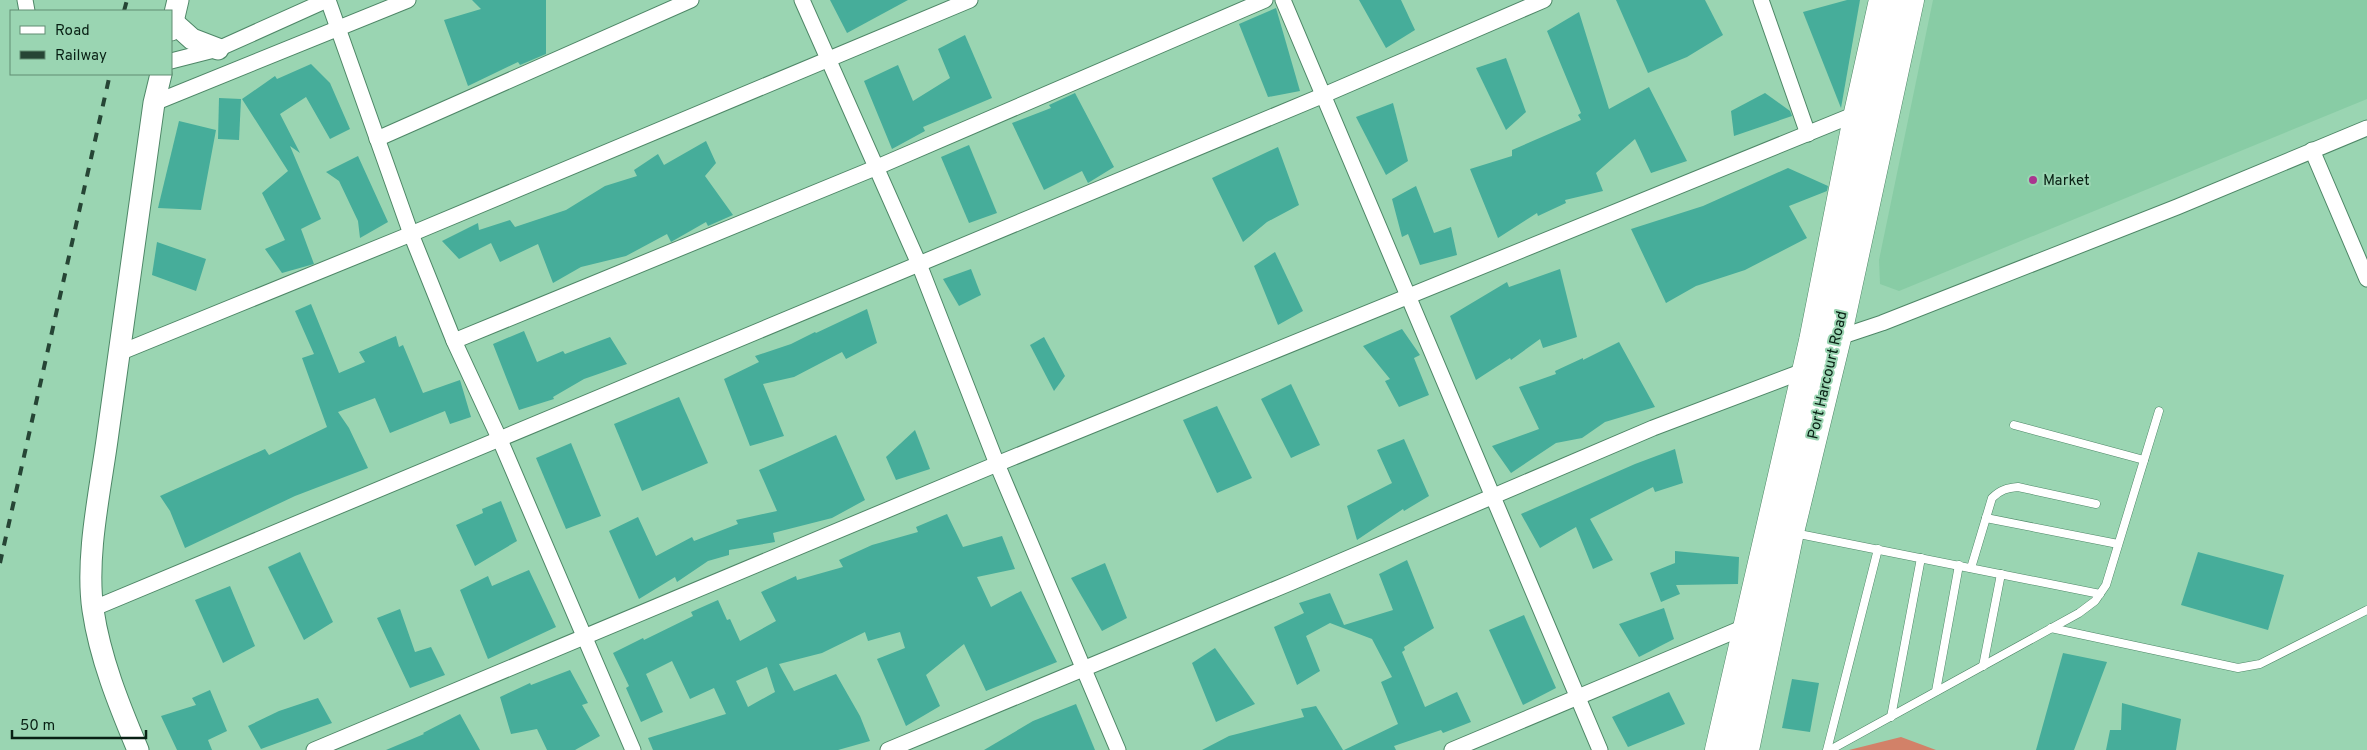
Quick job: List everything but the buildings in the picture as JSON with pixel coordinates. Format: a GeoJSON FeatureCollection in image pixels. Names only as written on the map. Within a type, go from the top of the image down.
{"type":"FeatureCollection","features":[{"type":"Feature","properties":{"kind":"highway","name":"Port Harcourt Road"},"geometry":{"type":"LineString","coordinates":[[1745,750],[1790,532],[1825,340],[1858,112],[1883,0]]}},
{"type":"Feature","properties":{"kind":"highway","name":"Port Harcourt Road"},"geometry":{"type":"LineString","coordinates":[[1720,750],[1806,370],[1825,340],[1910,0]]}},
{"type":"Feature","properties":{"kind":"street"},"geometry":{"type":"LineString","coordinates":[[178,0],[172,26],[192,39],[218,49]]}},
{"type":"Feature","properties":{"kind":"street"},"geometry":{"type":"LineString","coordinates":[[172,61],[218,49],[327,0],[411,234],[454,341],[500,440],[633,750]]}},
{"type":"Feature","properties":{"kind":"street"},"geometry":{"type":"LineString","coordinates":[[154,103],[408,0]]}},
{"type":"Feature","properties":{"kind":"street"},"geometry":{"type":"LineString","coordinates":[[377,139],[691,0]]}},
{"type":"Feature","properties":{"kind":"street"},"geometry":{"type":"LineString","coordinates":[[802,0],[827,61],[919,264],[997,464],[1118,750]]}},
{"type":"Feature","properties":{"kind":"street"},"geometry":{"type":"LineString","coordinates":[[119,353],[411,234],[970,0]]}},
{"type":"Feature","properties":{"kind":"street"},"geometry":{"type":"LineString","coordinates":[[454,341],[876,168],[1265,0]]}},
{"type":"Feature","properties":{"kind":"street"},"geometry":{"type":"LineString","coordinates":[[1283,0],[1495,496],[1600,750]]}},
{"type":"Feature","properties":{"kind":"street"},"geometry":{"type":"LineString","coordinates":[[92,609],[1324,95],[1544,0]]}},
{"type":"Feature","properties":{"kind":"street"},"geometry":{"type":"LineString","coordinates":[[1761,0],[1808,134]]}},
{"type":"Feature","properties":{"kind":"street"},"geometry":{"type":"LineString","coordinates":[[138,750],[119,706],[99,638],[92,609],[92,576],[95,529],[119,353],[154,103],[161,75]]}},
{"type":"Feature","properties":{"kind":"street"},"geometry":{"type":"LineString","coordinates":[[314,750],[997,464],[1858,112]]}},
{"type":"Feature","properties":{"kind":"street"},"geometry":{"type":"LineString","coordinates":[[1825,340],[1882,323],[2177,207],[2367,128]]}},
{"type":"Feature","properties":{"kind":"street"},"geometry":{"type":"LineString","coordinates":[[2312,150],[2367,279]]}},
{"type":"Feature","properties":{"kind":"street"},"geometry":{"type":"LineString","coordinates":[[888,750],[1083,667],[1290,583],[1653,428],[1806,370]]}},
{"type":"Feature","properties":{"kind":"street"},"geometry":{"type":"LineString","coordinates":[[1452,750],[1748,626]]}},
{"type":"Feature","properties":{"kind":"lane"},"geometry":{"type":"LineString","coordinates":[[1828,750],[2079,613],[2095,601],[2106,585],[2160,410]]}},
{"type":"Feature","properties":{"kind":"lane"},"geometry":{"type":"LineString","coordinates":[[2014,425],[2144,460]]}},
{"type":"Feature","properties":{"kind":"lane"},"geometry":{"type":"LineString","coordinates":[[1971,568],[1992,498],[2006,488],[2018,487],[2096,504]]}},
{"type":"Feature","properties":{"kind":"lane"},"geometry":{"type":"LineString","coordinates":[[1986,518],[2118,544]]}},
{"type":"Feature","properties":{"kind":"lane"},"geometry":{"type":"LineString","coordinates":[[1790,532],[2100,594]]}},
{"type":"Feature","properties":{"kind":"lane"},"geometry":{"type":"LineString","coordinates":[[1828,750],[1878,549]]}},
{"type":"Feature","properties":{"kind":"lane"},"geometry":{"type":"LineString","coordinates":[[1890,717],[1921,558]]}},
{"type":"Feature","properties":{"kind":"lane"},"geometry":{"type":"LineString","coordinates":[[1936,691],[1959,565]]}},
{"type":"Feature","properties":{"kind":"lane"},"geometry":{"type":"LineString","coordinates":[[1983,666],[2001,574]]}},
{"type":"Feature","properties":{"kind":"lane"},"geometry":{"type":"LineString","coordinates":[[2051,628],[2238,668],[2260,664],[2367,610]]}},
{"type":"Feature","properties":{"kind":"shaded area","name":"Market"},"geometry":{"type":"Polygon","coordinates":[[[1933,0],[2367,0],[2367,99],[1899,291],[1880,284],[1879,260],[1933,0]]]}},
{"type":"Feature","properties":{"kind":"shaded area"},"geometry":{"type":"Polygon","coordinates":[[[1901,737],[1936,750],[1849,750],[1901,737]]]}},
{"type":"Feature","properties":{"kind":"railway"},"geometry":{"type":"LineString","coordinates":[[124,10],[127,0]]}},
{"type":"Feature","properties":{"kind":"railway"},"geometry":{"type":"LineString","coordinates":[[0,563],[110,75]]}},
{"type":"Feature","properties":{"kind":"place","name":"Market"},"geometry":{"type":"Point","coordinates":[2033,180]}}]}
